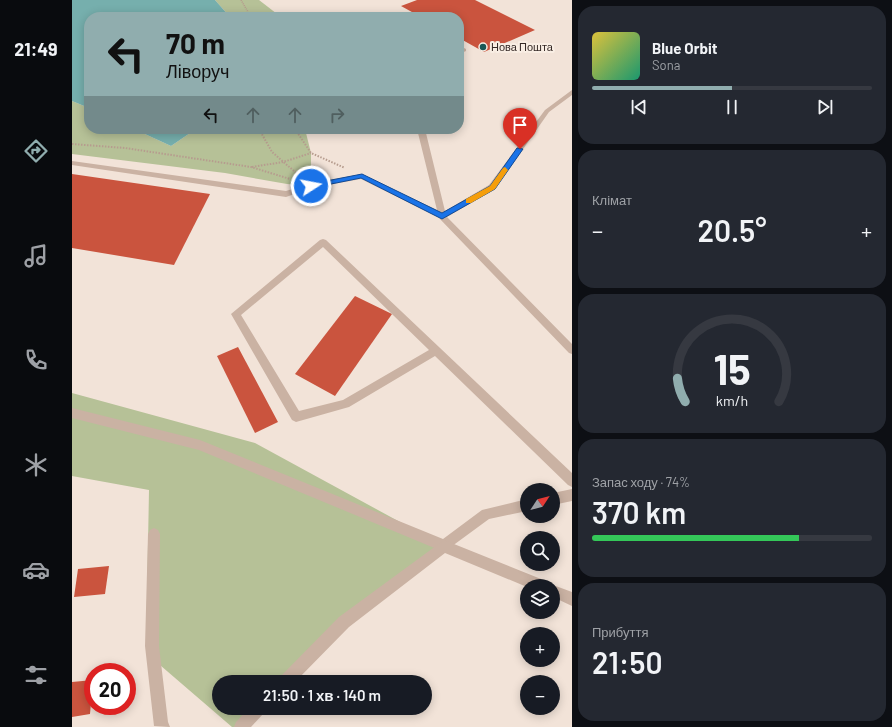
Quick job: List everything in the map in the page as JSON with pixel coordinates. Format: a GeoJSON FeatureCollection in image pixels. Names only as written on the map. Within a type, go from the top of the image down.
{"type":"FeatureCollection","features":[{"type":"Feature","properties":{"kind":"street"},"geometry":{"type":"LineString","coordinates":[[442,216],[492,188],[547,111],[572,92]]}},
{"type":"Feature","properties":{"kind":"street"},"geometry":{"type":"LineString","coordinates":[[422,134],[442,216]]}},
{"type":"Feature","properties":{"kind":"street"},"geometry":{"type":"LineString","coordinates":[[72,163],[286,194],[311,186],[362,176],[442,216],[572,350]]}},
{"type":"Feature","properties":{"kind":"street"},"geometry":{"type":"LineString","coordinates":[[436,351],[345,404],[296,417],[236,314],[323,242],[572,481]]}},
{"type":"Feature","properties":{"kind":"street"},"geometry":{"type":"LineString","coordinates":[[72,413],[200,445],[524,579]]}},
{"type":"Feature","properties":{"kind":"street"},"geometry":{"type":"LineString","coordinates":[[560,498],[572,495]]}},
{"type":"Feature","properties":{"kind":"street"},"geometry":{"type":"LineString","coordinates":[[292,675],[344,622],[486,514],[520,506]]}},
{"type":"Feature","properties":{"kind":"street"},"geometry":{"type":"LineString","coordinates":[[154,534],[152,646],[162,727]]}},
{"type":"Feature","properties":{"kind":"street"},"geometry":{"type":"LineString","coordinates":[[560,594],[572,599]]}},
{"type":"Feature","properties":{"kind":"street"},"geometry":{"type":"LineString","coordinates":[[241,727],[252,715]]}},
{"type":"Feature","properties":{"kind":"path"},"geometry":{"type":"LineString","coordinates":[[241,0],[248,12]]}},
{"type":"Feature","properties":{"kind":"path"},"geometry":{"type":"LineString","coordinates":[[262,134],[272,152],[311,186]]}},
{"type":"Feature","properties":{"kind":"path"},"geometry":{"type":"LineString","coordinates":[[299,134],[312,152],[362,176]]}},
{"type":"Feature","properties":{"kind":"path"},"geometry":{"type":"LineString","coordinates":[[72,144],[125,148],[251,167],[311,186]]}},
{"type":"Feature","properties":{"kind":"path"},"geometry":{"type":"LineString","coordinates":[[251,167],[283,162],[312,152]]}},
{"type":"Feature","properties":{"kind":"green space"},"geometry":{"type":"Polygon","coordinates":[[[215,0],[259,0],[275,12],[226,12],[215,0]]]}},
{"type":"Feature","properties":{"kind":"green space"},"geometry":{"type":"Polygon","coordinates":[[[72,101],[84,106],[84,134],[145,134],[171,146],[189,134],[306,134],[311,153],[311,186],[287,184],[225,173],[72,154],[72,101]]]}},
{"type":"Feature","properties":{"kind":"green space"},"geometry":{"type":"Polygon","coordinates":[[[72,393],[255,443],[444,546],[344,622],[292,675],[212,675],[212,710],[146,653],[149,490],[72,476],[72,393]]]}},
{"type":"Feature","properties":{"kind":"green space"},"geometry":{"type":"Polygon","coordinates":[[[218,715],[252,715],[241,727],[232,727],[218,715]]]}},
{"type":"Feature","properties":{"kind":"water"},"geometry":{"type":"Polygon","coordinates":[[[72,0],[215,0],[226,12],[84,12],[84,106],[72,101],[72,0]]]}},
{"type":"Feature","properties":{"kind":"water"},"geometry":{"type":"Polygon","coordinates":[[[145,134],[189,134],[171,146],[145,134]]]}},
{"type":"Feature","properties":{"kind":"building"},"geometry":{"type":"Polygon","coordinates":[[[417,0],[475,0],[535,30],[484,52],[464,41],[464,12],[412,12],[401,6],[417,0]]]}},
{"type":"Feature","properties":{"kind":"building"},"geometry":{"type":"Polygon","coordinates":[[[72,174],[210,194],[174,265],[72,248],[72,174]]]}},
{"type":"Feature","properties":{"kind":"building"},"geometry":{"type":"Polygon","coordinates":[[[355,296],[392,314],[335,396],[295,374],[355,296]]]}},
{"type":"Feature","properties":{"kind":"building"},"geometry":{"type":"Polygon","coordinates":[[[238,347],[278,422],[255,433],[217,356],[238,347]]]}},
{"type":"Feature","properties":{"kind":"building"},"geometry":{"type":"Polygon","coordinates":[[[109,566],[105,594],[74,597],[78,569],[109,566]]]}},
{"type":"Feature","properties":{"kind":"building"},"geometry":{"type":"Polygon","coordinates":[[[84,681],[84,715],[72,717],[72,682],[84,681]]]}},
{"type":"Feature","properties":{"kind":"slow traffic"},"geometry":{"type":"LineString","coordinates":[[468,201],[492,188],[505,170]]}},
{"type":"Feature","properties":{"kind":"place","name":"Нова Пошта"},"geometry":{"type":"Point","coordinates":[483,47]}},
{"type":"Feature","properties":{"kind":"route"},"geometry":{"type":"LineString","coordinates":[[311,186],[362,176],[442,216],[492,188],[520,149]]}}]}
